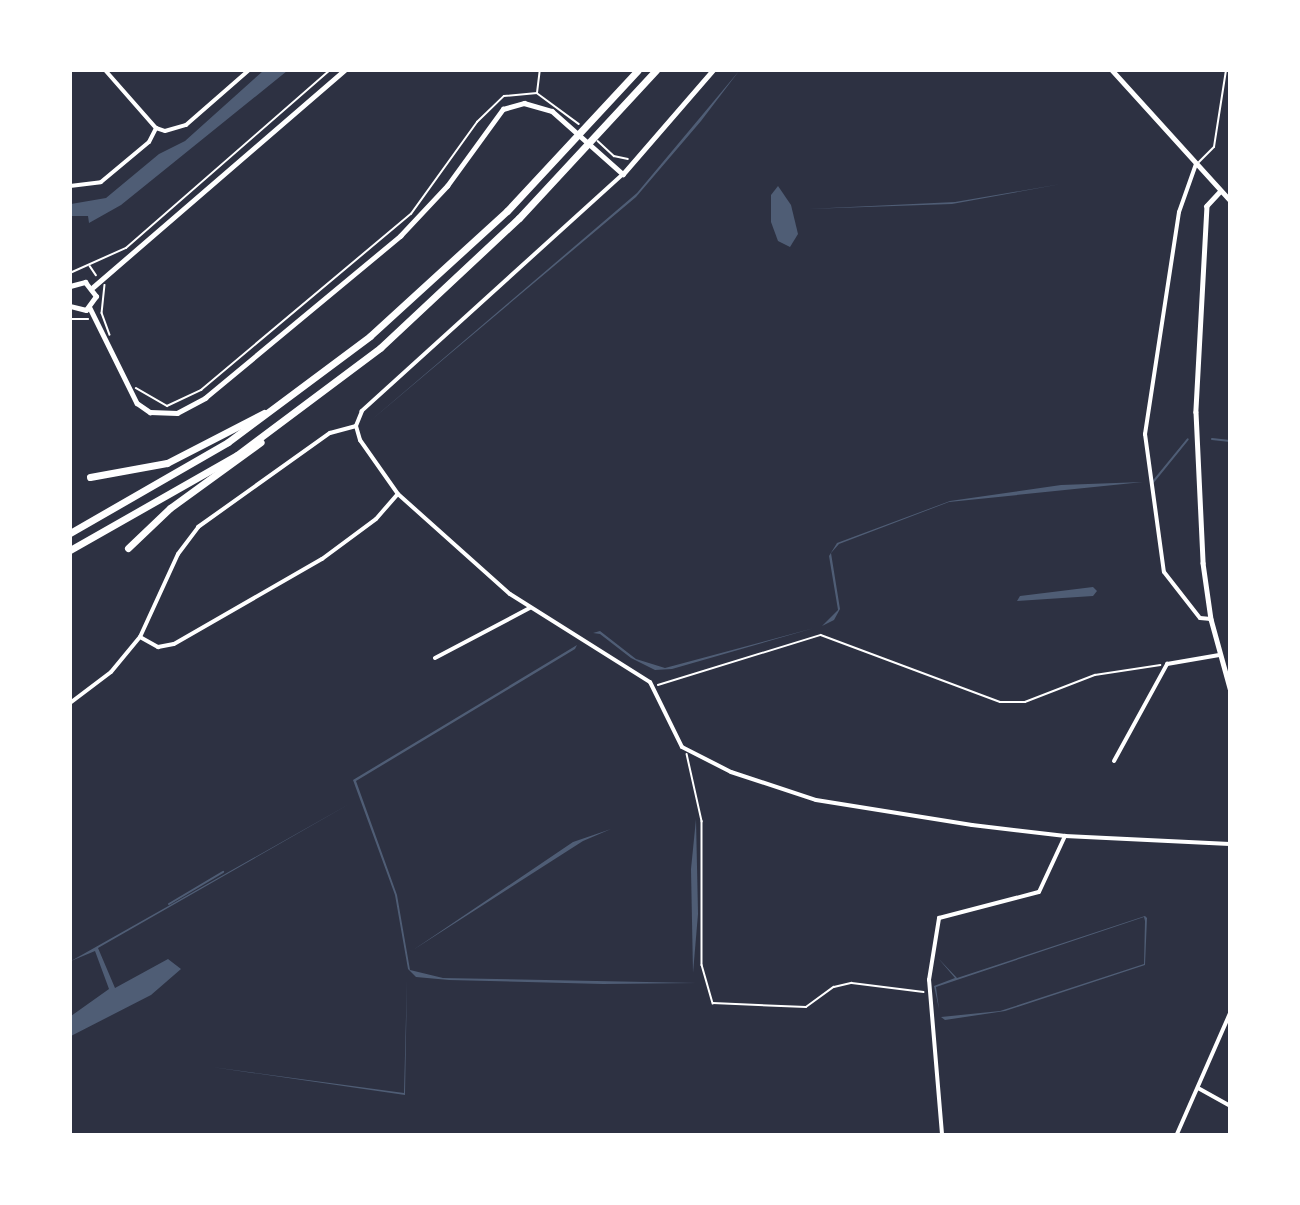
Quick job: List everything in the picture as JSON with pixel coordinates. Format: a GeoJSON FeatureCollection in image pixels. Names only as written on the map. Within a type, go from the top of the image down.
{"type":"FeatureCollection","features":[{"type":"Feature","properties":{"kind":"highway"},"geometry":{"type":"LineString","coordinates":[[70,533],[162,483],[280,406],[416,296],[507,211],[638,70]]}},
{"type":"Feature","properties":{"kind":"highway"},"geometry":{"type":"LineString","coordinates":[[128,548],[425,308],[656,70]]}},
{"type":"Feature","properties":{"kind":"highway"},"geometry":{"type":"LineString","coordinates":[[90,477],[167,463],[280,406]]}},
{"type":"Feature","properties":{"kind":"highway"},"geometry":{"type":"LineString","coordinates":[[70,550],[266,436]]}},
{"type":"Feature","properties":{"kind":"main road"},"geometry":{"type":"LineString","coordinates":[[93,287],[344,70]]}},
{"type":"Feature","properties":{"kind":"main road"},"geometry":{"type":"LineString","coordinates":[[70,306],[90,308],[96,296],[93,287],[81,281],[71,284]]}},
{"type":"Feature","properties":{"kind":"street"},"geometry":{"type":"LineString","coordinates":[[105,70],[156,128]]}},
{"type":"Feature","properties":{"kind":"street"},"geometry":{"type":"LineString","coordinates":[[70,186],[101,182],[156,128],[186,125],[249,70]]}},
{"type":"Feature","properties":{"kind":"street"},"geometry":{"type":"LineString","coordinates":[[356,426],[362,411],[623,174],[713,70]]}},
{"type":"Feature","properties":{"kind":"street"},"geometry":{"type":"LineString","coordinates":[[1112,70],[1230,200]]}},
{"type":"Feature","properties":{"kind":"street"},"geometry":{"type":"LineString","coordinates":[[90,308],[137,404],[162,415],[191,407],[400,236],[447,186],[494,116],[524,103],[562,118],[623,174]]}},
{"type":"Feature","properties":{"kind":"street"},"geometry":{"type":"LineString","coordinates":[[1196,164],[1179,212],[1145,434],[1164,572],[1192,610],[1211,619]]}},
{"type":"Feature","properties":{"kind":"street"},"geometry":{"type":"LineString","coordinates":[[1221,190],[1207,206],[1197,424],[1211,619],[1219,655],[1230,688]]}},
{"type":"Feature","properties":{"kind":"street"},"geometry":{"type":"LineString","coordinates":[[356,426],[398,494],[530,608],[656,687],[679,741],[689,751],[740,776],[816,800],[1065,836],[1230,844]]}},
{"type":"Feature","properties":{"kind":"street"},"geometry":{"type":"LineString","coordinates":[[70,703],[111,672],[140,637],[178,554],[198,527],[330,433],[356,426]]}},
{"type":"Feature","properties":{"kind":"street"},"geometry":{"type":"LineString","coordinates":[[140,637],[158,647],[174,644],[322,559],[376,519],[398,494]]}},
{"type":"Feature","properties":{"kind":"street"},"geometry":{"type":"LineString","coordinates":[[435,658],[530,608]]}},
{"type":"Feature","properties":{"kind":"street"},"geometry":{"type":"LineString","coordinates":[[1114,761],[1167,664],[1219,655]]}},
{"type":"Feature","properties":{"kind":"street"},"geometry":{"type":"LineString","coordinates":[[942,1134],[930,992],[939,918],[1039,892],[1065,836]]}},
{"type":"Feature","properties":{"kind":"street"},"geometry":{"type":"LineString","coordinates":[[1178,1134],[1230,1013]]}},
{"type":"Feature","properties":{"kind":"street"},"geometry":{"type":"LineString","coordinates":[[1198,1088],[1230,1106]]}},
{"type":"Feature","properties":{"kind":"lane"},"geometry":{"type":"LineString","coordinates":[[1196,164],[1214,147],[1226,70]]}},
{"type":"Feature","properties":{"kind":"path"},"geometry":{"type":"LineString","coordinates":[[70,273],[126,248],[330,70]]}},
{"type":"Feature","properties":{"kind":"path"},"geometry":{"type":"LineString","coordinates":[[537,93],[540,70]]}},
{"type":"Feature","properties":{"kind":"path"},"geometry":{"type":"LineString","coordinates":[[134,385],[156,404],[189,399],[411,214],[490,106],[519,92],[537,93],[567,113]]}},
{"type":"Feature","properties":{"kind":"path"},"geometry":{"type":"LineString","coordinates":[[614,156],[633,163]]}},
{"type":"Feature","properties":{"kind":"path"},"geometry":{"type":"LineString","coordinates":[[70,319],[94,317],[102,313],[111,337]]}},
{"type":"Feature","properties":{"kind":"path"},"geometry":{"type":"LineString","coordinates":[[656,687],[821,635],[1000,702],[1025,702],[1095,675],[1167,664]]}},
{"type":"Feature","properties":{"kind":"path"},"geometry":{"type":"LineString","coordinates":[[689,751],[702,821],[706,989],[713,1003],[736,1006],[812,1005],[827,991],[852,983],[930,992]]}},
{"type":"Feature","properties":{"kind":"water"},"geometry":{"type":"Polygon","coordinates":[[[263,71],[287,71],[121,205],[89,223],[88,216],[71,216],[71,204],[106,198],[159,154],[185,141],[263,71]]]}},
{"type":"Feature","properties":{"kind":"water"},"geometry":{"type":"Polygon","coordinates":[[[739,71],[701,121],[636,197],[369,422],[637,193],[739,71]]]}},
{"type":"Feature","properties":{"kind":"water"},"geometry":{"type":"Polygon","coordinates":[[[1061,184],[952,204],[808,209],[955,202],[1061,184]]]}},
{"type":"Feature","properties":{"kind":"water"},"geometry":{"type":"Polygon","coordinates":[[[778,186],[791,205],[798,234],[790,247],[778,241],[771,222],[771,195],[778,186]]]}},
{"type":"Feature","properties":{"kind":"water"},"geometry":{"type":"Polygon","coordinates":[[[1143,482],[949,502],[839,544],[831,553],[840,609],[834,620],[822,626],[838,610],[829,556],[837,543],[950,501],[1061,485],[1143,482]]]}},
{"type":"Feature","properties":{"kind":"water"},"geometry":{"type":"Polygon","coordinates":[[[1093,587],[1097,591],[1093,596],[1017,601],[1020,596],[1093,587]]]}},
{"type":"Feature","properties":{"kind":"water"},"geometry":{"type":"Polygon","coordinates":[[[814,628],[672,669],[655,670],[631,658],[600,634],[593,633],[600,631],[636,659],[665,668],[814,628]]]}},
{"type":"Feature","properties":{"kind":"water"},"geometry":{"type":"Polygon","coordinates":[[[577,645],[575,649],[356,781],[397,895],[410,970],[443,978],[697,983],[603,984],[416,977],[408,969],[395,895],[353,780],[577,645]]]}},
{"type":"Feature","properties":{"kind":"water"},"geometry":{"type":"Polygon","coordinates":[[[351,803],[98,948],[115,988],[168,959],[181,969],[151,995],[71,1036],[71,1016],[109,989],[95,951],[71,961],[351,803]]]}},
{"type":"Feature","properties":{"kind":"water"},"geometry":{"type":"Polygon","coordinates":[[[696,819],[698,914],[693,973],[691,869],[696,819]]]}},
{"type":"Feature","properties":{"kind":"water"},"geometry":{"type":"Polygon","coordinates":[[[611,829],[583,841],[413,950],[573,842],[611,829]]]}},
{"type":"Feature","properties":{"kind":"water"},"geometry":{"type":"Polygon","coordinates":[[[1145,916],[1147,918],[1145,965],[1005,1011],[945,1020],[941,1017],[1000,1011],[1144,964],[1145,921],[1144,917],[936,987],[939,1009],[934,986],[955,978],[938,958],[957,978],[1145,916]]]}},
{"type":"Feature","properties":{"kind":"water"},"geometry":{"type":"Polygon","coordinates":[[[407,978],[405,1095],[212,1067],[404,1093],[407,978]]]}},
{"type":"Feature","properties":{"kind":"waterway"},"geometry":{"type":"LineString","coordinates":[[1153,482],[1188,439]]}},
{"type":"Feature","properties":{"kind":"waterway"},"geometry":{"type":"LineString","coordinates":[[1212,439],[1230,441]]}},
{"type":"Feature","properties":{"kind":"waterway"},"geometry":{"type":"LineString","coordinates":[[169,904],[223,872]]}}]}
